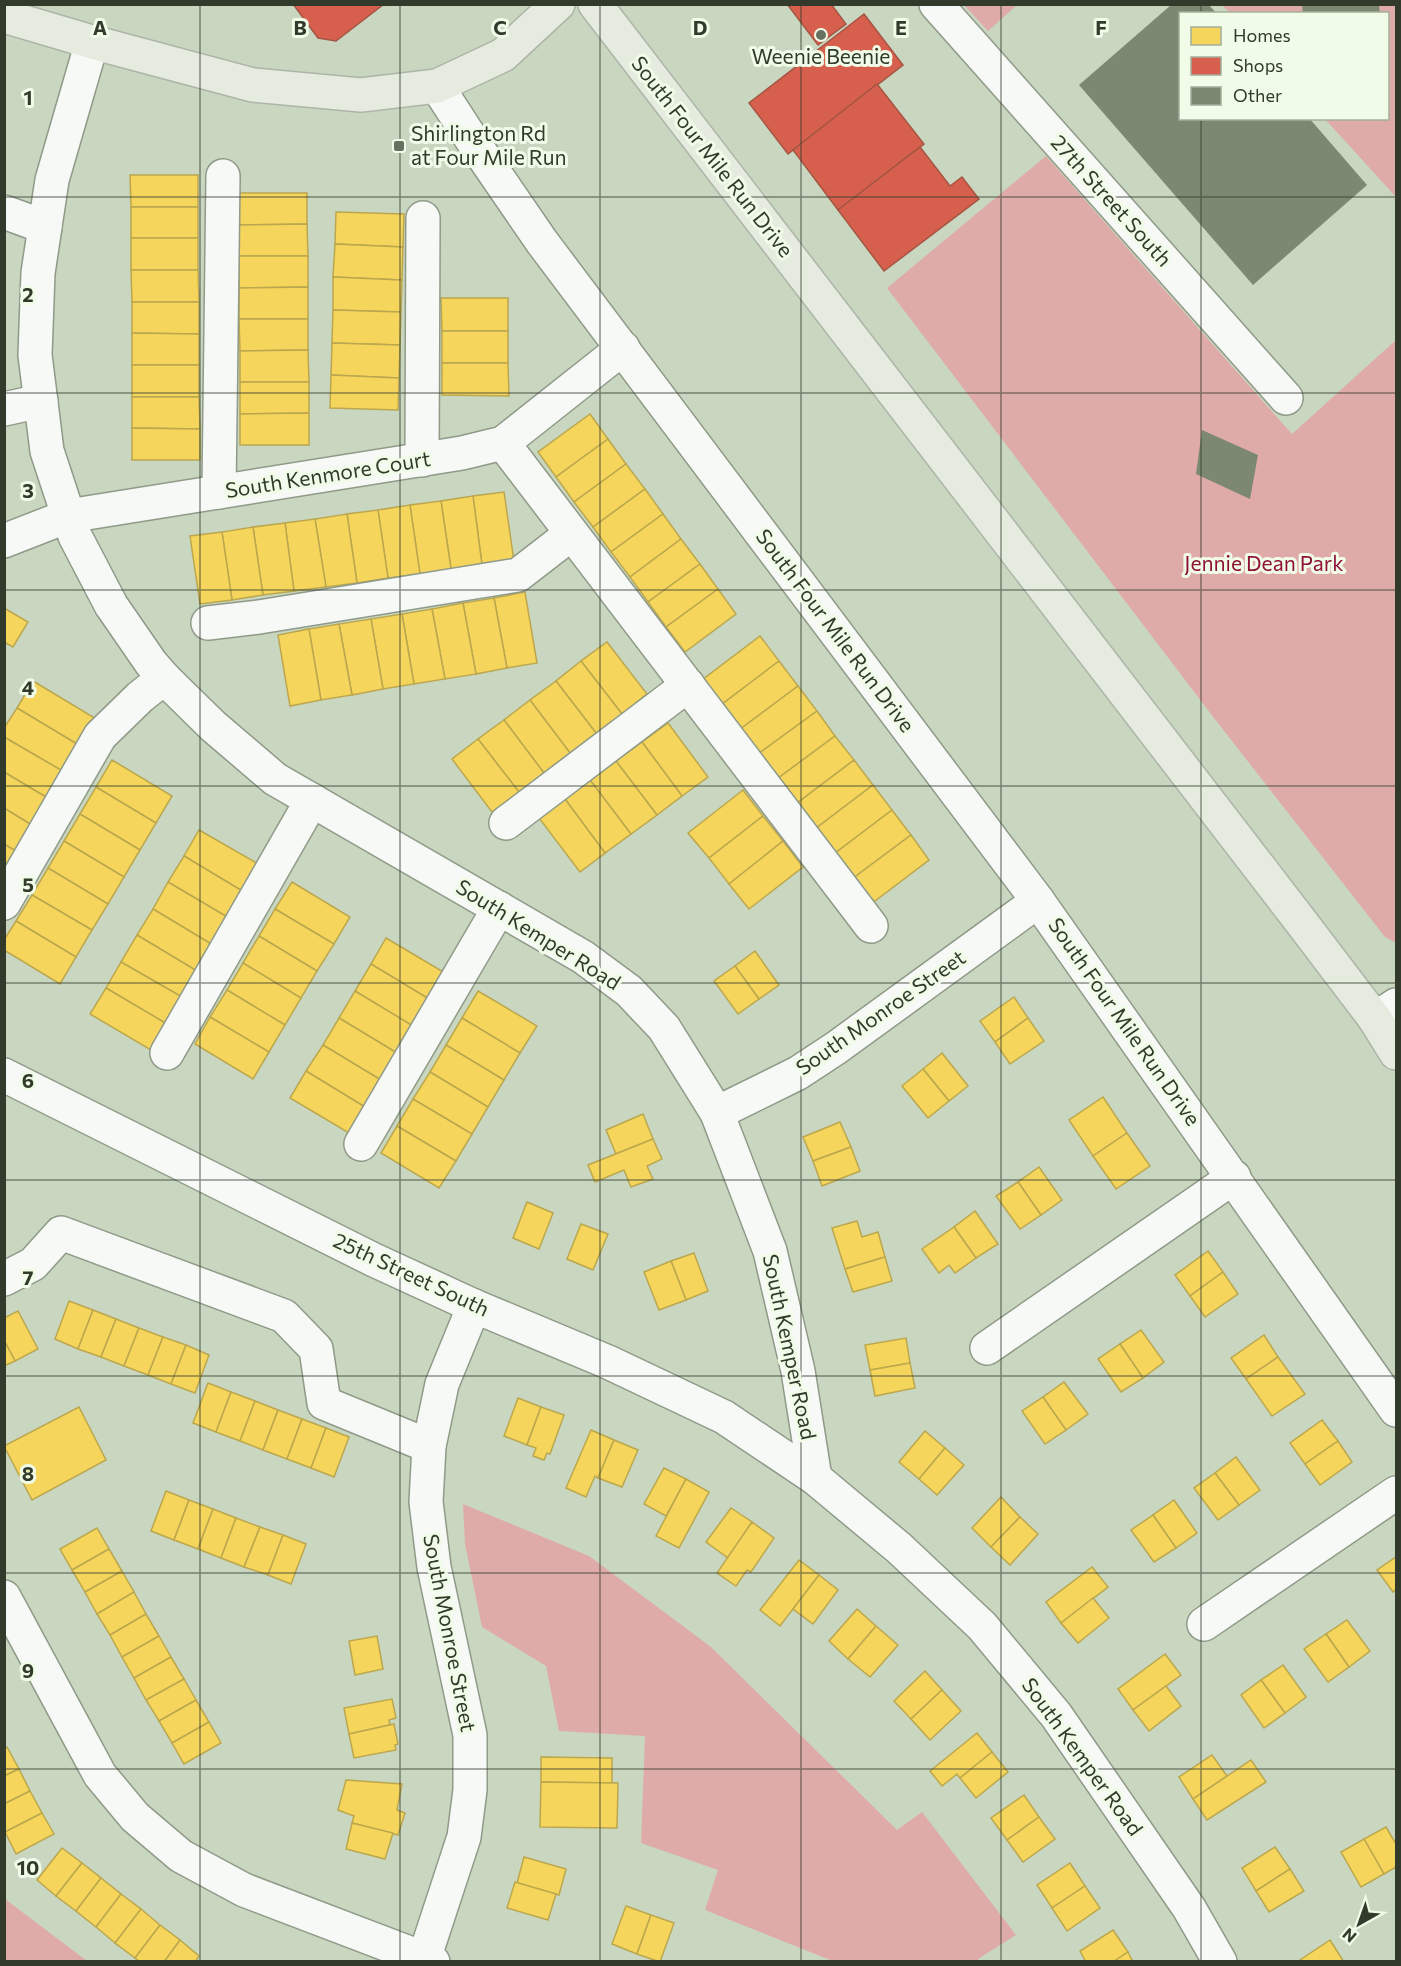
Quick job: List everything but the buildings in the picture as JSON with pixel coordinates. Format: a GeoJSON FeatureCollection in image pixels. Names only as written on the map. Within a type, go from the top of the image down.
{"type":"FeatureCollection","features":[{"type":"Feature","properties":{"kind":"main road"},"geometry":{"type":"LineString","coordinates":[[4,16],[253,85],[361,94],[437,86],[503,55],[558,4]]}},
{"type":"Feature","properties":{"kind":"main road","name":"South Four Mile Run Drive"},"geometry":{"type":"LineString","coordinates":[[595,4],[1386,1012],[1396,1053]]}},
{"type":"Feature","properties":{"kind":"street","name":"27th Street South"},"geometry":{"type":"LineString","coordinates":[[936,4],[1286,398]]}},
{"type":"Feature","properties":{"kind":"street","name":"South Kemper Road"},"geometry":{"type":"LineString","coordinates":[[92,42],[52,180],[38,273],[35,355],[47,451],[75,536],[111,605],[164,678],[213,726],[275,779],[583,957],[628,991],[664,1028],[717,1113],[770,1251],[798,1371],[815,1478],[899,1548],[982,1626],[1056,1715],[1189,1908],[1221,1962]]}},
{"type":"Feature","properties":{"kind":"street","name":"South Four Mile Run Drive"},"geometry":{"type":"LineString","coordinates":[[437,86],[542,242],[1038,902],[1396,1410]]}},
{"type":"Feature","properties":{"kind":"street"},"geometry":{"type":"LineString","coordinates":[[219,492],[223,176]]}},
{"type":"Feature","properties":{"kind":"street"},"geometry":{"type":"LineString","coordinates":[[4,212],[45,227]]}},
{"type":"Feature","properties":{"kind":"street"},"geometry":{"type":"LineString","coordinates":[[422,460],[423,218]]}},
{"type":"Feature","properties":{"kind":"street","name":"South Kenmore Court"},"geometry":{"type":"LineString","coordinates":[[4,541],[69,516],[422,460],[503,443],[623,348]]}},
{"type":"Feature","properties":{"kind":"street"},"geometry":{"type":"LineString","coordinates":[[4,409],[41,401]]}},
{"type":"Feature","properties":{"kind":"street"},"geometry":{"type":"LineString","coordinates":[[503,443],[871,926]]}},
{"type":"Feature","properties":{"kind":"street"},"geometry":{"type":"LineString","coordinates":[[208,623],[260,617],[518,575],[571,534]]}},
{"type":"Feature","properties":{"kind":"street"},"geometry":{"type":"LineString","coordinates":[[4,903],[100,736],[140,697],[164,678]]}},
{"type":"Feature","properties":{"kind":"street"},"geometry":{"type":"LineString","coordinates":[[506,823],[688,686]]}},
{"type":"Feature","properties":{"kind":"street"},"geometry":{"type":"LineString","coordinates":[[167,1053],[312,800]]}},
{"type":"Feature","properties":{"kind":"street","name":"South Monroe Street"},"geometry":{"type":"LineString","coordinates":[[717,1113],[798,1073],[1038,902]]}},
{"type":"Feature","properties":{"kind":"street"},"geometry":{"type":"LineString","coordinates":[[361,1144],[499,908]]}},
{"type":"Feature","properties":{"kind":"street","name":"25th Street South"},"geometry":{"type":"LineString","coordinates":[[4,1075],[374,1260],[608,1362],[724,1417],[815,1478]]}},
{"type":"Feature","properties":{"kind":"street"},"geometry":{"type":"LineString","coordinates":[[987,1348],[1234,1177]]}},
{"type":"Feature","properties":{"kind":"street"},"geometry":{"type":"LineString","coordinates":[[4,1279],[33,1264],[61,1233],[284,1316],[316,1349],[324,1403],[429,1446]]}},
{"type":"Feature","properties":{"kind":"street","name":"South Monroe Street"},"geometry":{"type":"LineString","coordinates":[[427,1960],[464,1837],[470,1790],[470,1735],[432,1556],[426,1502],[429,1446],[442,1384],[474,1305]]}},
{"type":"Feature","properties":{"kind":"street"},"geometry":{"type":"LineString","coordinates":[[1204,1624],[1396,1493]]}},
{"type":"Feature","properties":{"kind":"street"},"geometry":{"type":"LineString","coordinates":[[4,1597],[100,1775],[135,1817],[181,1856],[244,1890],[427,1960]]}},
{"type":"Feature","properties":{"kind":"green space"},"geometry":{"type":"Polygon","coordinates":[[[964,5],[1017,5],[988,31],[964,5]]]}},
{"type":"Feature","properties":{"kind":"green space"},"geometry":{"type":"Polygon","coordinates":[[[1222,5],[1396,5],[1396,197],[1326,120],[1389,120],[1389,12],[1229,12],[1222,5]]]}},
{"type":"Feature","properties":{"kind":"green space","name":"Jennie Dean Park"},"geometry":{"type":"Polygon","coordinates":[[[1046,156],[1292,434],[1396,340],[1396,943],[1385,937],[1214,718],[887,288],[1046,156]]]}},
{"type":"Feature","properties":{"kind":"green space"},"geometry":{"type":"Polygon","coordinates":[[[463,1504],[589,1556],[711,1647],[897,1830],[922,1812],[1016,1935],[978,1959],[979,1961],[833,1961],[705,1910],[718,1870],[641,1843],[645,1736],[559,1731],[546,1666],[482,1627],[465,1544],[463,1504]]]}},
{"type":"Feature","properties":{"kind":"green space"},"geometry":{"type":"Polygon","coordinates":[[[5,1899],[87,1961],[5,1961],[5,1899]]]}},
{"type":"Feature","properties":{"kind":"place","name":"Weenie Beenie"},"geometry":{"type":"Point","coordinates":[821,35]}},
{"type":"Feature","properties":{"kind":"place","name":"Shirlington Rd at Four Mile Run"},"geometry":{"type":"Point","coordinates":[399,146]}}]}
